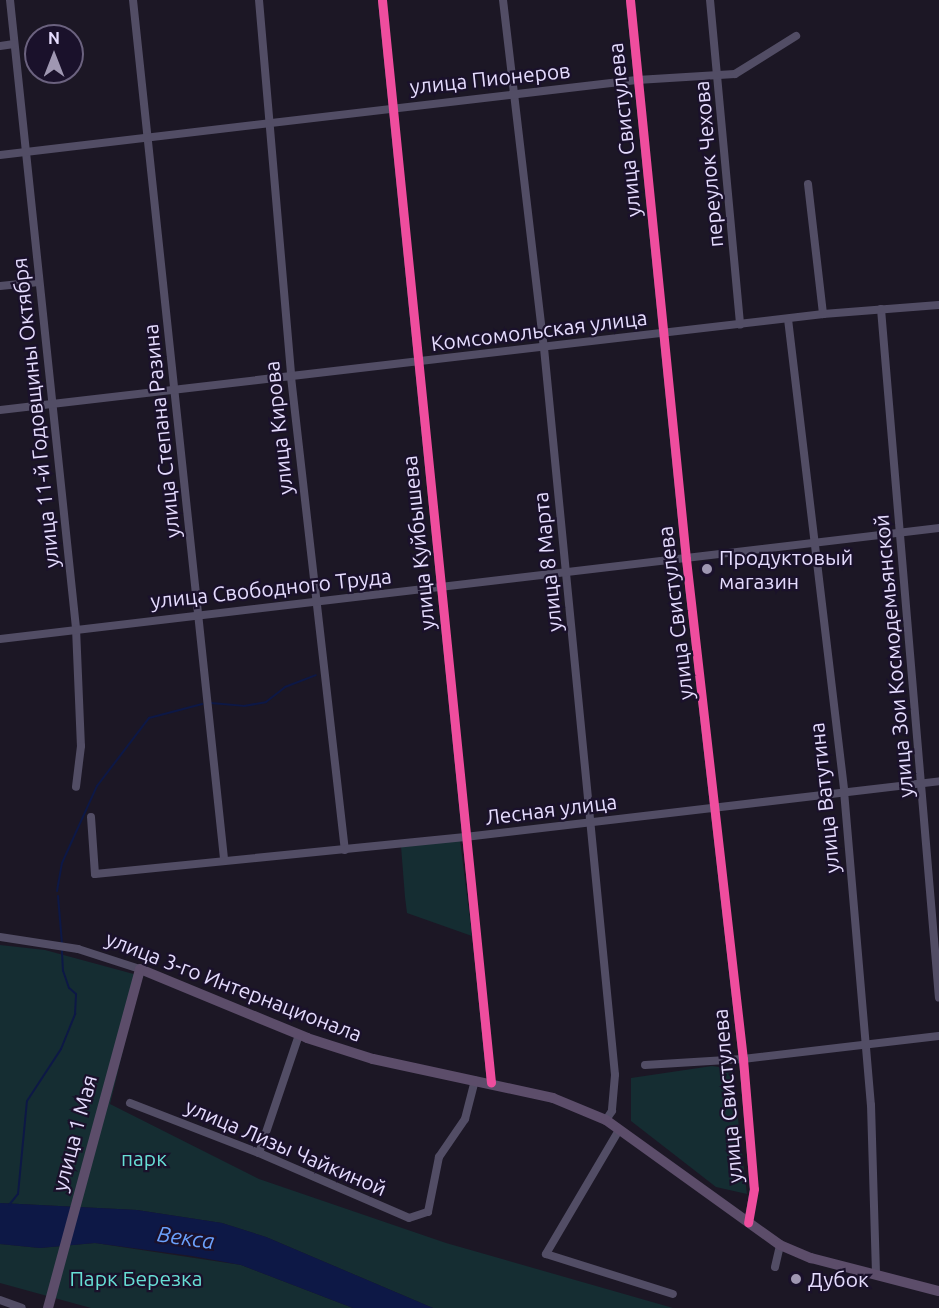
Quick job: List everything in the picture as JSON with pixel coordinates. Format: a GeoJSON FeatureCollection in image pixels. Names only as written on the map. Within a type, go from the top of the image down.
{"type":"FeatureCollection","features":[{"type":"Feature","properties":{"kind":"main road","name":"улица 3-го Интернационала"},"geometry":{"type":"LineString","coordinates":[[140,969],[299,1035],[373,1059],[553,1098],[606,1120],[780,1245],[811,1258],[939,1291]]}},
{"type":"Feature","properties":{"kind":"main road","name":"улица 1 Мая"},"geometry":{"type":"LineString","coordinates":[[48,1308],[83,1171],[140,969]]}},
{"type":"Feature","properties":{"kind":"street","name":"улица 11-й Годовщины Октября"},"geometry":{"type":"LineString","coordinates":[[10,0],[76,628],[81,746],[76,787]]}},
{"type":"Feature","properties":{"kind":"street","name":"улица Степана Разина"},"geometry":{"type":"LineString","coordinates":[[133,0],[224,859]]}},
{"type":"Feature","properties":{"kind":"street","name":"улица Кирова"},"geometry":{"type":"LineString","coordinates":[[259,0],[291,377],[345,850]]}},
{"type":"Feature","properties":{"kind":"street","name":"улица Куйбышева"},"geometry":{"type":"LineString","coordinates":[[382,0],[390,107],[491,1083]]}},
{"type":"Feature","properties":{"kind":"street","name":"улица 8 Марта"},"geometry":{"type":"LineString","coordinates":[[503,0],[544,348],[615,1075],[612,1111],[606,1120]]}},
{"type":"Feature","properties":{"kind":"street","name":"улица Свистулева"},"geometry":{"type":"LineString","coordinates":[[630,0],[686,559],[743,1059],[754,1189],[748,1222]]}},
{"type":"Feature","properties":{"kind":"street","name":"переулок Чехова"},"geometry":{"type":"LineString","coordinates":[[710,0],[741,325]]}},
{"type":"Feature","properties":{"kind":"street","name":"улица Пионеров"},"geometry":{"type":"LineString","coordinates":[[0,155],[390,107],[637,80],[735,74],[796,36]]}},
{"type":"Feature","properties":{"kind":"street"},"geometry":{"type":"LineString","coordinates":[[0,46],[14,44]]}},
{"type":"Feature","properties":{"kind":"street"},"geometry":{"type":"LineString","coordinates":[[808,184],[823,314]]}},
{"type":"Feature","properties":{"kind":"street"},"geometry":{"type":"LineString","coordinates":[[0,286],[39,282]]}},
{"type":"Feature","properties":{"kind":"street","name":"Комсомольская улица"},"geometry":{"type":"LineString","coordinates":[[0,410],[823,314],[939,305]]}},
{"type":"Feature","properties":{"kind":"street","name":"улица Зои Космодемьянской"},"geometry":{"type":"LineString","coordinates":[[881,309],[923,783],[939,999]]}},
{"type":"Feature","properties":{"kind":"street","name":"улица Ватутина"},"geometry":{"type":"LineString","coordinates":[[788,319],[844,791],[874,1162],[876,1275]]}},
{"type":"Feature","properties":{"kind":"street","name":"улица Свободного Труда"},"geometry":{"type":"LineString","coordinates":[[0,639],[76,628],[316,603],[939,528]]}},
{"type":"Feature","properties":{"kind":"street","name":"Лесная улица"},"geometry":{"type":"LineString","coordinates":[[91,817],[94,874],[224,859],[345,850],[465,837],[939,780]]}},
{"type":"Feature","properties":{"kind":"street","name":"улица 3-го Интернационала"},"geometry":{"type":"LineString","coordinates":[[0,938],[78,949],[140,969]]}},
{"type":"Feature","properties":{"kind":"street"},"geometry":{"type":"LineString","coordinates":[[259,1153],[299,1035]]}},
{"type":"Feature","properties":{"kind":"street"},"geometry":{"type":"LineString","coordinates":[[645,1065],[743,1059],[939,1036]]}},
{"type":"Feature","properties":{"kind":"street","name":"улица Лизы Чайкиной"},"geometry":{"type":"LineString","coordinates":[[130,1103],[259,1153],[409,1218],[428,1212],[439,1157],[465,1119],[475,1080]]}},
{"type":"Feature","properties":{"kind":"street"},"geometry":{"type":"LineString","coordinates":[[619,1130],[546,1254],[673,1294]]}},
{"type":"Feature","properties":{"kind":"street"},"geometry":{"type":"LineString","coordinates":[[775,1268],[780,1245]]}},
{"type":"Feature","properties":{"kind":"street"},"geometry":{"type":"LineString","coordinates":[[0,1300],[22,1308]]}},
{"type":"Feature","properties":{"kind":"green space"},"geometry":{"type":"Polygon","coordinates":[[[460,840],[472,936],[407,913],[405,897],[401,846],[460,840]]]}},
{"type":"Feature","properties":{"kind":"green space","name":"парк"},"geometry":{"type":"Polygon","coordinates":[[[0,945],[45,950],[141,976],[110,1104],[259,1179],[446,1243],[673,1308],[433,1308],[266,1237],[222,1223],[137,1210],[0,1203],[0,945]]]}},
{"type":"Feature","properties":{"kind":"green space"},"geometry":{"type":"Polygon","coordinates":[[[712,1066],[732,1069],[747,1194],[716,1187],[631,1121],[631,1078],[712,1066]]]}},
{"type":"Feature","properties":{"kind":"green space","name":"Парк Березка"},"geometry":{"type":"Polygon","coordinates":[[[95,1243],[241,1265],[353,1308],[91,1308],[0,1283],[0,1244],[40,1248],[95,1243]]]}},
{"type":"Feature","properties":{"kind":"water","name":"Векса"},"geometry":{"type":"Polygon","coordinates":[[[0,1203],[137,1210],[222,1223],[266,1237],[433,1308],[353,1308],[241,1265],[192,1256],[95,1243],[40,1248],[0,1244],[0,1203]]]}},
{"type":"Feature","properties":{"kind":"waterway"},"geometry":{"type":"LineString","coordinates":[[211,703],[244,706],[266,702],[285,687],[316,675]]}},
{"type":"Feature","properties":{"kind":"waterway"},"geometry":{"type":"LineString","coordinates":[[57,891],[62,863],[97,786],[149,718],[202,704]]}},
{"type":"Feature","properties":{"kind":"waterway"},"geometry":{"type":"LineString","coordinates":[[58,896],[62,944]]}},
{"type":"Feature","properties":{"kind":"waterway"},"geometry":{"type":"LineString","coordinates":[[9,1205],[18,1194],[27,1101],[61,1049],[75,1014],[76,994],[69,988],[63,971],[62,950]]}},
{"type":"Feature","properties":{"kind":"cycle path"},"geometry":{"type":"LineString","coordinates":[[382,0],[491,1083]]}},
{"type":"Feature","properties":{"kind":"cycle path"},"geometry":{"type":"LineString","coordinates":[[630,0],[686,559],[743,1059],[754,1189],[748,1222]]}},
{"type":"Feature","properties":{"kind":"place","name":"Продуктовый магазин"},"geometry":{"type":"Point","coordinates":[707,569]}},
{"type":"Feature","properties":{"kind":"place","name":"Дубок"},"geometry":{"type":"Point","coordinates":[796,1279]}}]}
